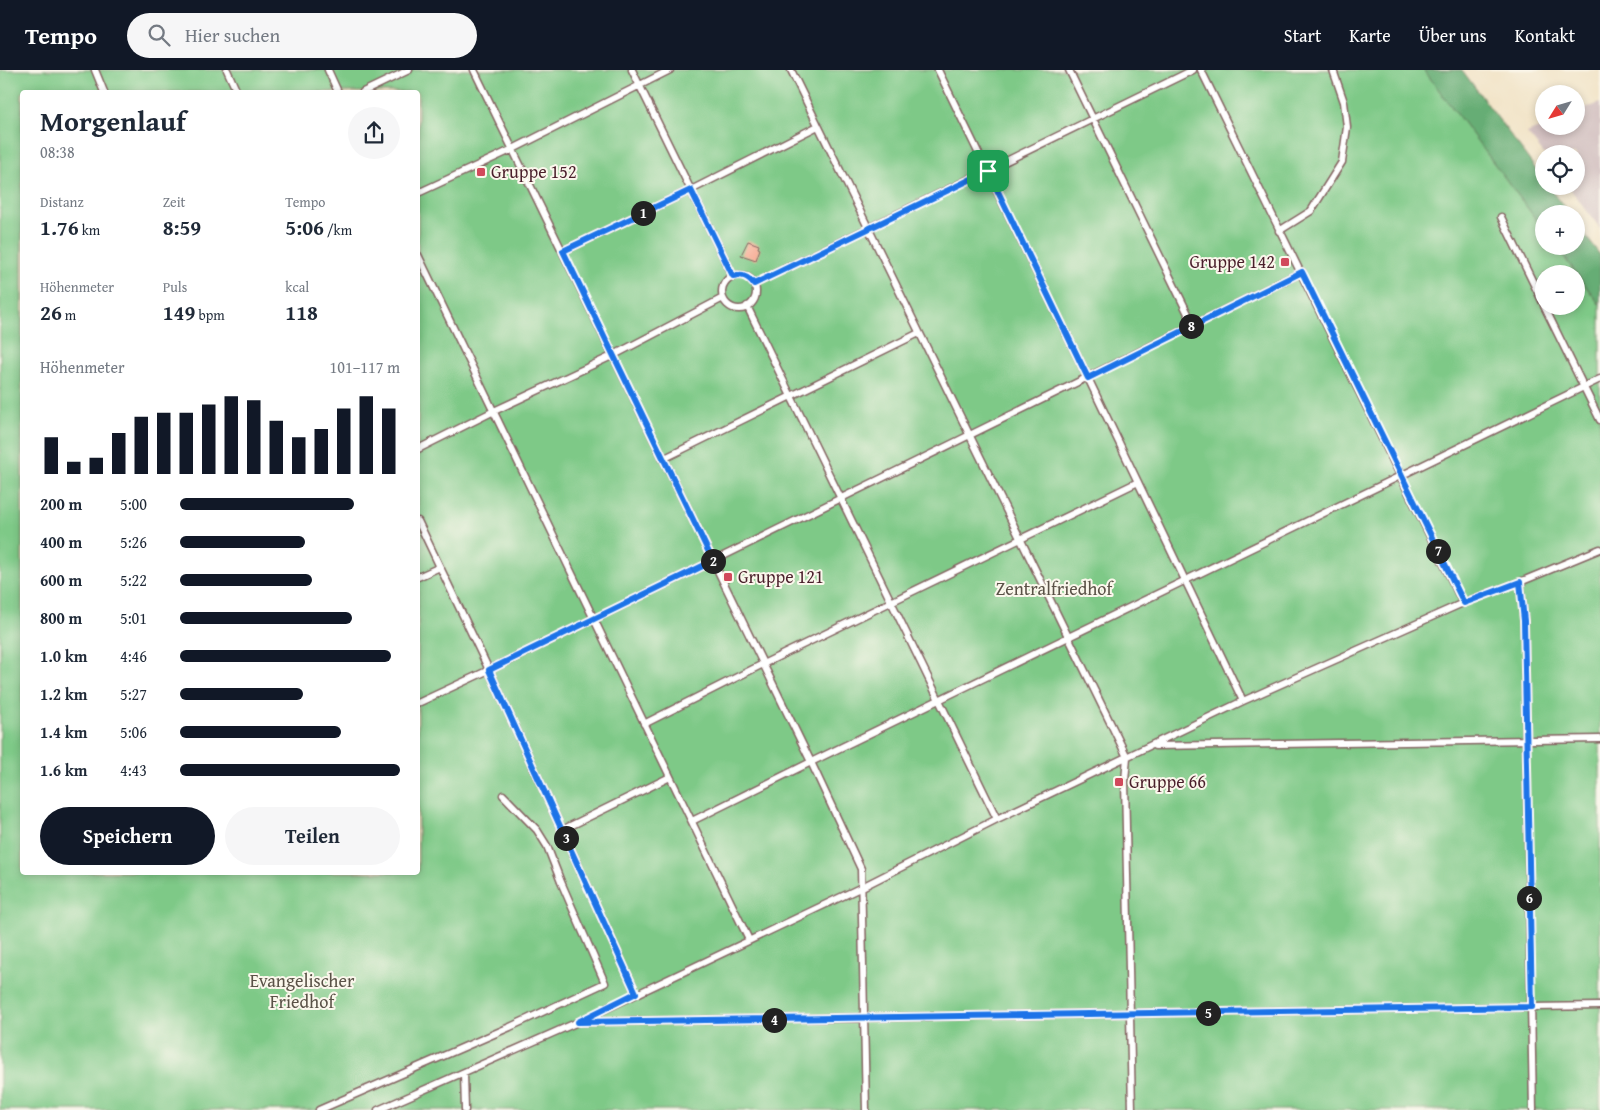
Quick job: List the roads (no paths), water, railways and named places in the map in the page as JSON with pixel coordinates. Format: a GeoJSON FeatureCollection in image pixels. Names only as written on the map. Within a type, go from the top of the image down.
{"type":"FeatureCollection","features":[{"type":"Feature","properties":{"kind":"lane"},"geometry":{"type":"LineString","coordinates":[[95,70],[103,90]]}},
{"type":"Feature","properties":{"kind":"lane"},"geometry":{"type":"LineString","coordinates":[[227,70],[236,90]]}},
{"type":"Feature","properties":{"kind":"lane"},"geometry":{"type":"LineString","coordinates":[[328,70],[337,90]]}},
{"type":"Feature","properties":{"kind":"lane"},"geometry":{"type":"LineString","coordinates":[[367,90],[410,70]]}},
{"type":"Feature","properties":{"kind":"lane"},"geometry":{"type":"LineString","coordinates":[[474,70],[614,355],[861,869],[866,1110]]}},
{"type":"Feature","properties":{"kind":"lane"},"geometry":{"type":"LineString","coordinates":[[632,70],[733,276]]}},
{"type":"Feature","properties":{"kind":"lane"},"geometry":{"type":"LineString","coordinates":[[420,192],[513,149],[670,70]]}},
{"type":"Feature","properties":{"kind":"lane"},"geometry":{"type":"LineString","coordinates":[[791,70],[1127,757],[1125,781],[1132,1110]]}},
{"type":"Feature","properties":{"kind":"lane"},"geometry":{"type":"LineString","coordinates":[[938,70],[1243,700]]}},
{"type":"Feature","properties":{"kind":"lane"},"geometry":{"type":"LineString","coordinates":[[1069,70],[1194,324]]}},
{"type":"Feature","properties":{"kind":"lane"},"geometry":{"type":"LineString","coordinates":[[754,284],[1193,70]]}},
{"type":"Feature","properties":{"kind":"lane"},"geometry":{"type":"LineString","coordinates":[[1201,70],[1464,603]]}},
{"type":"Feature","properties":{"kind":"lane"},"geometry":{"type":"LineString","coordinates":[[1279,230],[1311,211],[1342,162],[1347,127],[1344,102],[1333,70]]}},
{"type":"Feature","properties":{"kind":"lane"},"geometry":{"type":"LineString","coordinates":[[563,251],[691,190],[818,126]]}},
{"type":"Feature","properties":{"kind":"lane"},"geometry":{"type":"LineString","coordinates":[[1501,216],[1535,287]]}},
{"type":"Feature","properties":{"kind":"lane"},"geometry":{"type":"LineString","coordinates":[[420,259],[749,940]]}},
{"type":"Feature","properties":{"kind":"lane"},"geometry":{"type":"LineString","coordinates":[[420,702],[713,561],[1302,272]]}},
{"type":"Feature","properties":{"kind":"lane"},"geometry":{"type":"LineString","coordinates":[[733,276],[747,277],[754,284],[756,294],[752,303],[747,306],[736,308],[726,303],[723,298],[722,288],[728,279],[733,276]]}},
{"type":"Feature","properties":{"kind":"lane"},"geometry":{"type":"LineString","coordinates":[[420,448],[614,355],[723,298]]}},
{"type":"Feature","properties":{"kind":"lane"},"geometry":{"type":"LineString","coordinates":[[747,306],[997,819]]}},
{"type":"Feature","properties":{"kind":"lane"},"geometry":{"type":"LineString","coordinates":[[1548,315],[1600,420]]}},
{"type":"Feature","properties":{"kind":"lane"},"geometry":{"type":"LineString","coordinates":[[663,459],[919,333]]}},
{"type":"Feature","properties":{"kind":"lane"},"geometry":{"type":"LineString","coordinates":[[692,822],[811,762],[1600,379]]}},
{"type":"Feature","properties":{"kind":"lane"},"geometry":{"type":"LineString","coordinates":[[644,724],[763,664],[1138,482]]}},
{"type":"Feature","properties":{"kind":"lane"},"geometry":{"type":"LineString","coordinates":[[420,525],[489,670],[636,993]]}},
{"type":"Feature","properties":{"kind":"lane"},"geometry":{"type":"LineString","coordinates":[[378,1110],[578,1022],[862,887],[997,819],[1243,700],[1464,603],[1600,549]]}},
{"type":"Feature","properties":{"kind":"lane"},"geometry":{"type":"LineString","coordinates":[[420,576],[440,567]]}},
{"type":"Feature","properties":{"kind":"lane"},"geometry":{"type":"LineString","coordinates":[[1520,582],[1524,621],[1533,1110]]}},
{"type":"Feature","properties":{"kind":"lane"},"geometry":{"type":"LineString","coordinates":[[1151,746],[1600,739]]}},
{"type":"Feature","properties":{"kind":"lane"},"geometry":{"type":"LineString","coordinates":[[562,830],[670,777]]}},
{"type":"Feature","properties":{"kind":"lane"},"geometry":{"type":"LineString","coordinates":[[319,1110],[510,1027],[605,983],[547,846],[537,830],[503,795]]}},
{"type":"Feature","properties":{"kind":"lane"},"geometry":{"type":"LineString","coordinates":[[578,1022],[1600,1006]]}},
{"type":"Feature","properties":{"kind":"lane"},"geometry":{"type":"LineString","coordinates":[[464,1073],[465,1110]]}},
{"type":"Feature","properties":{"kind":"place","name":"Gruppe 152"},"geometry":{"type":"Point","coordinates":[481,172]}},
{"type":"Feature","properties":{"kind":"place","name":"Gruppe 142"},"geometry":{"type":"Point","coordinates":[1285,262]}},
{"type":"Feature","properties":{"kind":"place","name":"Gruppe 121"},"geometry":{"type":"Point","coordinates":[728,577]}},
{"type":"Feature","properties":{"kind":"place","name":"Gruppe 66"},"geometry":{"type":"Point","coordinates":[1119,782]}},
{"type":"Feature","properties":{"kind":"park label","name":"Zentralfriedhof"},"geometry":{"type":"Point","coordinates":[1054,589]}},
{"type":"Feature","properties":{"kind":"park label","name":"Evangelischer Friedhof"},"geometry":{"type":"Point","coordinates":[302,991]}}]}
